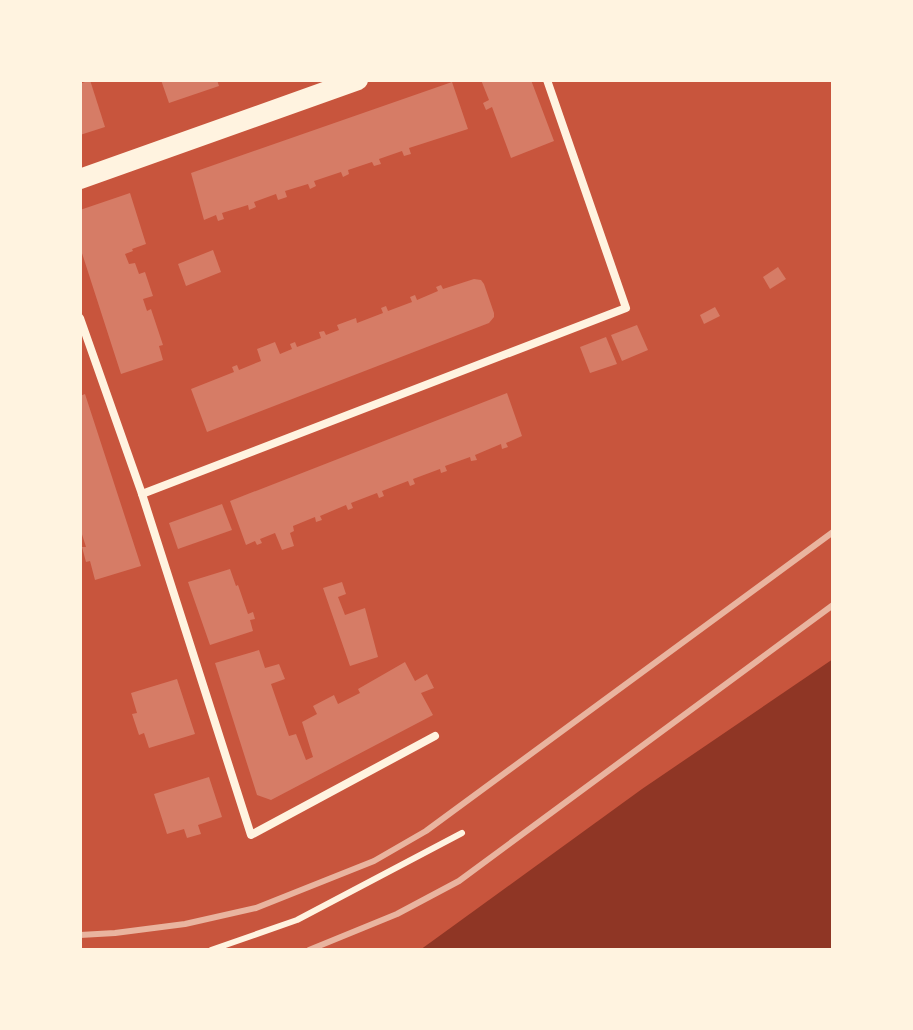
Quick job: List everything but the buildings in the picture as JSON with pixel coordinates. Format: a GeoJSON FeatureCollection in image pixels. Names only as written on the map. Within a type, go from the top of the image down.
{"type":"FeatureCollection","features":[{"type":"Feature","properties":{"kind":"main road"},"geometry":{"type":"LineString","coordinates":[[80,179],[358,80]]}},
{"type":"Feature","properties":{"kind":"street"},"geometry":{"type":"LineString","coordinates":[[142,494],[626,308],[547,80]]}},
{"type":"Feature","properties":{"kind":"street"},"geometry":{"type":"LineString","coordinates":[[80,318],[142,494],[251,835],[435,736]]}},
{"type":"Feature","properties":{"kind":"lane"},"geometry":{"type":"LineString","coordinates":[[211,950],[297,920],[462,833]]}},
{"type":"Feature","properties":{"kind":"shaded area"},"geometry":{"type":"Polygon","coordinates":[[[833,659],[833,950],[420,950],[642,789],[833,659]]]}},
{"type":"Feature","properties":{"kind":"railway"},"geometry":{"type":"LineString","coordinates":[[80,935],[185,924],[256,908],[374,861],[426,831],[833,532]]}},
{"type":"Feature","properties":{"kind":"railway"},"geometry":{"type":"LineString","coordinates":[[309,950],[397,914],[459,881],[833,605]]}}]}
